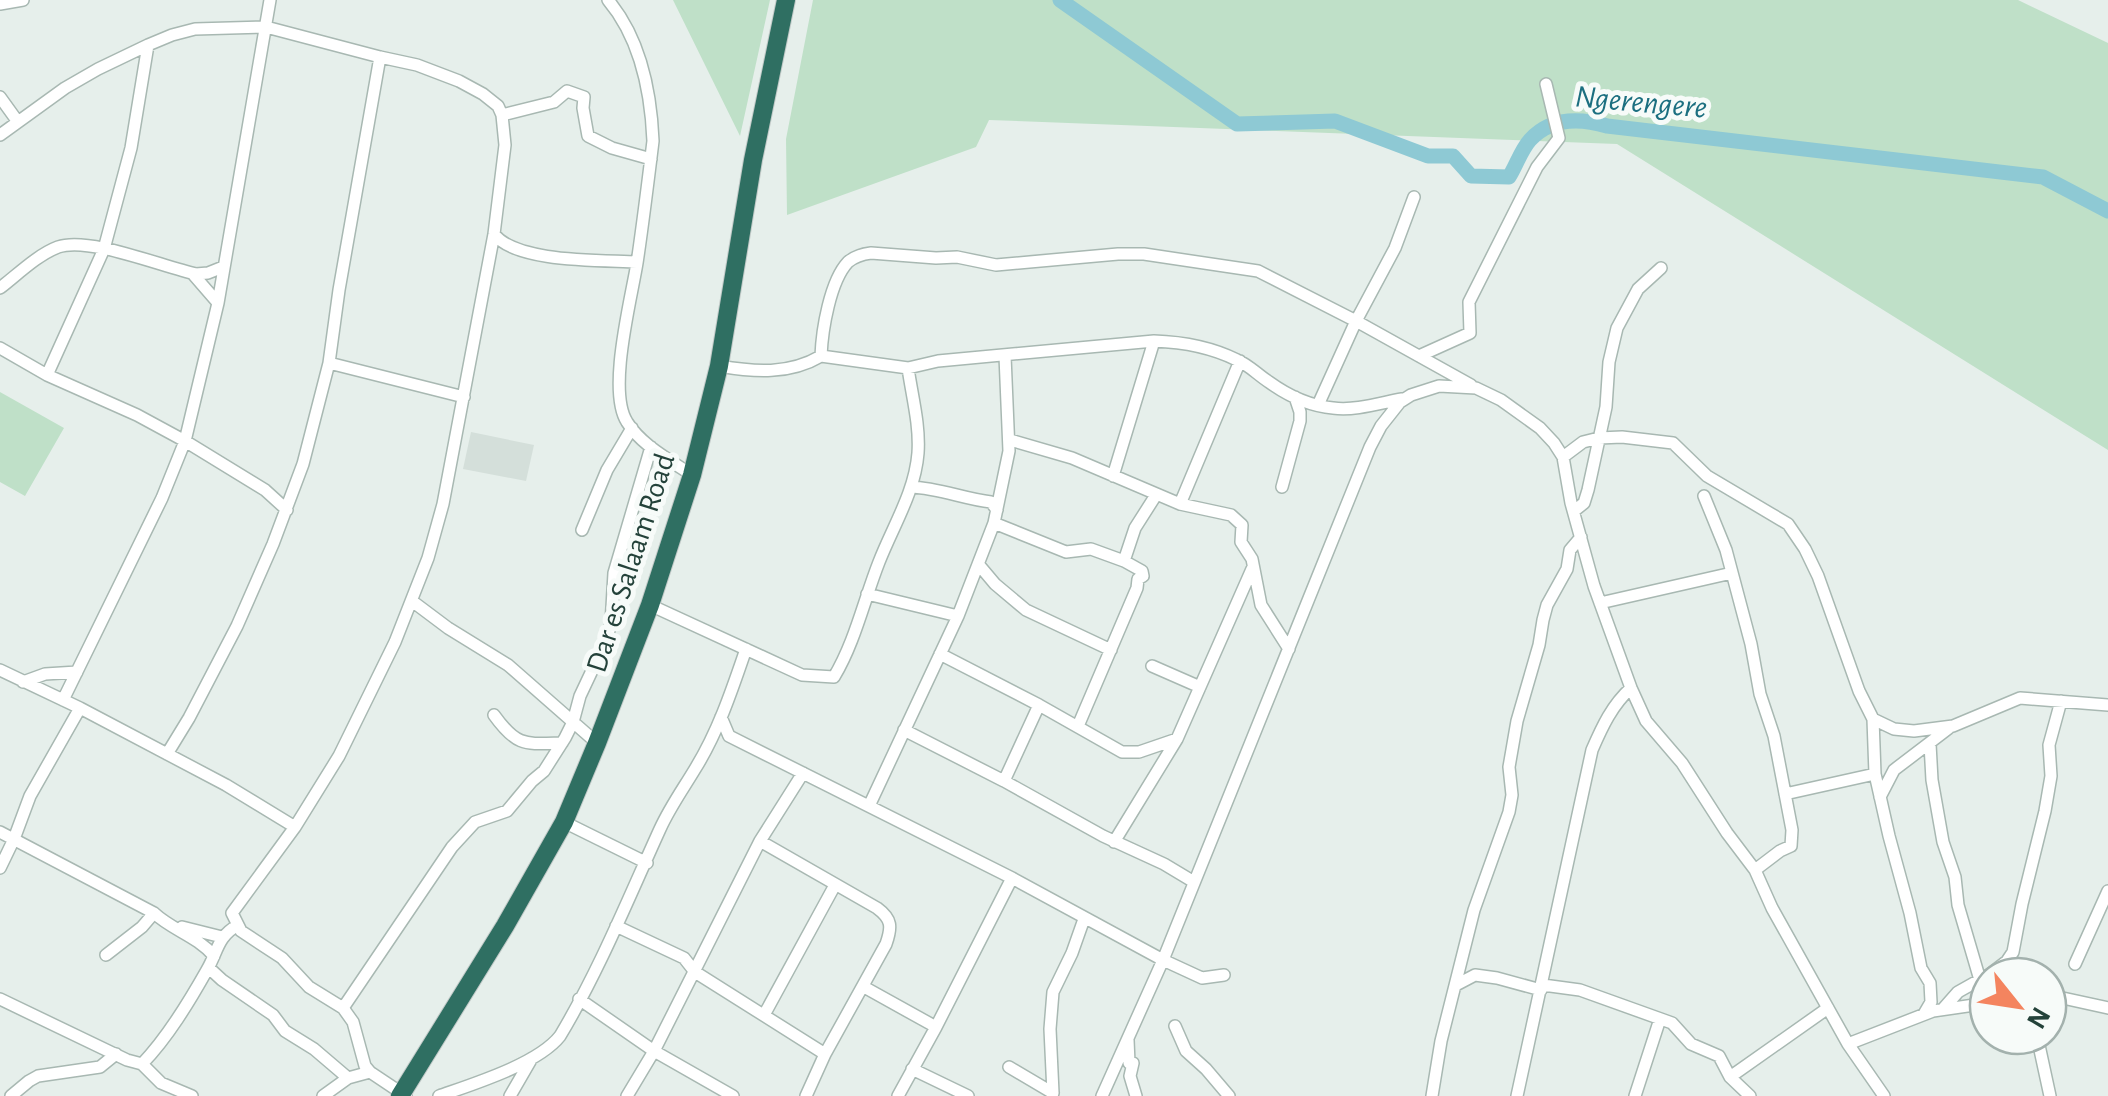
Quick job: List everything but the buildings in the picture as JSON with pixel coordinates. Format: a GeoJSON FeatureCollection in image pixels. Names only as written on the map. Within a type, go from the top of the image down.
{"type":"FeatureCollection","features":[{"type":"Feature","properties":{"kind":"highway","name":"Dar es Salaam Road"},"geometry":{"type":"LineString","coordinates":[[403,1095],[564,822],[650,605],[692,475],[719,366],[753,160],[786,0]]}},
{"type":"Feature","properties":{"kind":"street"},"geometry":{"type":"LineString","coordinates":[[0,4],[23,0]]}},
{"type":"Feature","properties":{"kind":"street"},"geometry":{"type":"LineString","coordinates":[[63,700],[162,498],[185,442],[218,303],[270,0]]}},
{"type":"Feature","properties":{"kind":"street"},"geometry":{"type":"LineString","coordinates":[[608,0],[628,27],[648,93],[653,142],[620,366],[620,404],[632,428],[651,447],[692,475]]}},
{"type":"Feature","properties":{"kind":"street"},"geometry":{"type":"LineString","coordinates":[[0,136],[64,88],[148,45],[196,29],[266,28],[428,68],[491,99],[502,115],[506,145],[494,234],[440,520],[412,602],[357,722],[294,827],[232,913],[240,931],[282,958],[309,987],[343,1008],[370,1072],[403,1095]]}},
{"type":"Feature","properties":{"kind":"street"},"geometry":{"type":"LineString","coordinates":[[47,374],[104,249],[131,148],[148,45]]}},
{"type":"Feature","properties":{"kind":"street"},"geometry":{"type":"LineString","coordinates":[[166,754],[238,626],[304,464],[329,363],[380,58]]}},
{"type":"Feature","properties":{"kind":"street"},"geometry":{"type":"LineString","coordinates":[[1419,356],[1470,332],[1470,302],[1537,168],[1558,138],[1546,84]]}},
{"type":"Feature","properties":{"kind":"street"},"geometry":{"type":"LineString","coordinates":[[502,115],[554,102],[566,91],[584,96],[588,136],[612,148],[651,158]]}},
{"type":"Feature","properties":{"kind":"street"},"geometry":{"type":"LineString","coordinates":[[0,97],[18,122]]}},
{"type":"Feature","properties":{"kind":"street"},"geometry":{"type":"LineString","coordinates":[[1318,405],[1395,248],[1414,197]]}},
{"type":"Feature","properties":{"kind":"street"},"geometry":{"type":"LineString","coordinates":[[494,234],[515,250],[562,259],[637,262]]}},
{"type":"Feature","properties":{"kind":"street"},"geometry":{"type":"LineString","coordinates":[[0,288],[57,248],[72,246],[104,249],[192,273],[208,273],[223,267]]}},
{"type":"Feature","properties":{"kind":"street"},"geometry":{"type":"LineString","coordinates":[[821,356],[824,322],[838,280],[853,258],[871,253],[957,257],[996,265],[1118,254],[1170,256],[1258,271],[1501,400],[1540,428],[1563,457],[1600,604],[1646,721],[1682,763],[1755,870],[1848,1044],[1884,1096]]}},
{"type":"Feature","properties":{"kind":"street"},"geometry":{"type":"LineString","coordinates":[[1574,511],[1587,497],[1606,407],[1616,328],[1638,289],[1661,268]]}},
{"type":"Feature","properties":{"kind":"street"},"geometry":{"type":"LineString","coordinates":[[192,273],[218,303]]}},
{"type":"Feature","properties":{"kind":"street"},"geometry":{"type":"LineString","coordinates":[[719,366],[769,372],[821,356],[908,368],[938,360],[1154,341],[1180,342],[1240,360],[1294,398],[1318,405],[1341,408],[1406,398],[1439,386],[1476,388]]}},
{"type":"Feature","properties":{"kind":"street"},"geometry":{"type":"LineString","coordinates":[[1113,476],[1154,341]]}},
{"type":"Feature","properties":{"kind":"street"},"geometry":{"type":"LineString","coordinates":[[0,348],[185,442],[264,490],[286,510]]}},
{"type":"Feature","properties":{"kind":"street"},"geometry":{"type":"LineString","coordinates":[[870,806],[958,616],[995,517],[1010,440],[1006,356]]}},
{"type":"Feature","properties":{"kind":"street"},"geometry":{"type":"LineString","coordinates":[[1180,504],[1240,360]]}},
{"type":"Feature","properties":{"kind":"street"},"geometry":{"type":"LineString","coordinates":[[329,363],[464,397]]}},
{"type":"Feature","properties":{"kind":"street"},"geometry":{"type":"LineString","coordinates":[[650,605],[802,674],[834,678],[911,487],[918,442],[908,368]]}},
{"type":"Feature","properties":{"kind":"street"},"geometry":{"type":"LineString","coordinates":[[1282,486],[1300,421],[1294,398]]}},
{"type":"Feature","properties":{"kind":"street"},"geometry":{"type":"LineString","coordinates":[[1102,1096],[1234,789],[1370,447],[1386,418],[1406,398]]}},
{"type":"Feature","properties":{"kind":"street"},"geometry":{"type":"LineString","coordinates":[[582,530],[608,470],[632,428]]}},
{"type":"Feature","properties":{"kind":"street"},"geometry":{"type":"LineString","coordinates":[[1563,457],[1582,442],[1599,438],[1674,443],[1707,476],[1788,524],[1818,576],[1873,719],[1880,798],[1921,968],[1930,983],[1930,1002],[1924,1014]]}},
{"type":"Feature","properties":{"kind":"street"},"geometry":{"type":"LineString","coordinates":[[1010,440],[1057,453],[1180,504],[1231,515],[1242,525],[1241,542],[1254,565],[1261,605],[1289,649]]}},
{"type":"Feature","properties":{"kind":"street"},"geometry":{"type":"LineString","coordinates":[[343,1008],[452,847],[475,822],[507,811],[544,771],[562,743],[611,624],[614,572],[651,447]]}},
{"type":"Feature","properties":{"kind":"street"},"geometry":{"type":"LineString","coordinates":[[911,487],[992,502],[995,517]]}},
{"type":"Feature","properties":{"kind":"street"},"geometry":{"type":"LineString","coordinates":[[1124,561],[1135,528],[1156,495]]}},
{"type":"Feature","properties":{"kind":"street"},"geometry":{"type":"LineString","coordinates":[[1704,496],[1724,546],[1751,644],[1792,830],[1791,846],[1755,870]]}},
{"type":"Feature","properties":{"kind":"street"},"geometry":{"type":"LineString","coordinates":[[995,517],[1066,552],[1090,549],[1142,571],[1078,726]]}},
{"type":"Feature","properties":{"kind":"street"},"geometry":{"type":"LineString","coordinates":[[1432,1096],[1441,1041],[1474,910],[1509,812],[1509,767],[1542,620],[1567,569],[1570,550],[1581,537]]}},
{"type":"Feature","properties":{"kind":"street"},"geometry":{"type":"LineString","coordinates":[[979,565],[1026,610],[1110,650]]}},
{"type":"Feature","properties":{"kind":"street"},"geometry":{"type":"LineString","coordinates":[[1114,842],[1177,738],[1254,565]]}},
{"type":"Feature","properties":{"kind":"street"},"geometry":{"type":"LineString","coordinates":[[1600,604],[1732,573]]}},
{"type":"Feature","properties":{"kind":"street"},"geometry":{"type":"LineString","coordinates":[[867,594],[958,616]]}},
{"type":"Feature","properties":{"kind":"street"},"geometry":{"type":"LineString","coordinates":[[412,602],[508,665],[598,744]]}},
{"type":"Feature","properties":{"kind":"street"},"geometry":{"type":"LineString","coordinates":[[439,1096],[532,1058],[555,1042],[647,863],[661,826],[721,717],[746,649]]}},
{"type":"Feature","properties":{"kind":"street"},"geometry":{"type":"LineString","coordinates":[[940,654],[1040,704],[1113,749],[1139,752],[1177,738]]}},
{"type":"Feature","properties":{"kind":"street"},"geometry":{"type":"LineString","coordinates":[[1152,666],[1200,687]]}},
{"type":"Feature","properties":{"kind":"street"},"geometry":{"type":"LineString","coordinates":[[0,670],[80,708],[294,827]]}},
{"type":"Feature","properties":{"kind":"street"},"geometry":{"type":"LineString","coordinates":[[23,682],[45,674],[77,672]]}},
{"type":"Feature","properties":{"kind":"street"},"geometry":{"type":"LineString","coordinates":[[1517,1096],[1592,750],[1603,724],[1631,688]]}},
{"type":"Feature","properties":{"kind":"street"},"geometry":{"type":"LineString","coordinates":[[1880,798],[1894,770],[1953,726],[2020,698],[2108,705]]}},
{"type":"Feature","properties":{"kind":"street"},"geometry":{"type":"LineString","coordinates":[[2010,956],[2045,811],[2051,776],[2049,745],[2062,701]]}},
{"type":"Feature","properties":{"kind":"street"},"geometry":{"type":"LineString","coordinates":[[1004,781],[1040,704]]}},
{"type":"Feature","properties":{"kind":"street"},"geometry":{"type":"LineString","coordinates":[[0,868],[30,796],[80,708]]}},
{"type":"Feature","properties":{"kind":"street"},"geometry":{"type":"LineString","coordinates":[[494,715],[514,739],[562,743]]}},
{"type":"Feature","properties":{"kind":"street"},"geometry":{"type":"LineString","coordinates":[[721,717],[728,736],[1012,878],[1163,960],[1202,978],[1224,975]]}},
{"type":"Feature","properties":{"kind":"street"},"geometry":{"type":"LineString","coordinates":[[1873,719],[1904,730],[1953,726]]}},
{"type":"Feature","properties":{"kind":"street"},"geometry":{"type":"LineString","coordinates":[[904,730],[1194,882]]}},
{"type":"Feature","properties":{"kind":"street"},"geometry":{"type":"LineString","coordinates":[[1930,744],[1943,842],[1973,956]]}},
{"type":"Feature","properties":{"kind":"street"},"geometry":{"type":"LineString","coordinates":[[628,1096],[760,841],[802,773]]}},
{"type":"Feature","properties":{"kind":"street"},"geometry":{"type":"LineString","coordinates":[[1784,794],[1875,774]]}},
{"type":"Feature","properties":{"kind":"street"},"geometry":{"type":"LineString","coordinates":[[564,822],[647,863]]}},
{"type":"Feature","properties":{"kind":"street"},"geometry":{"type":"LineString","coordinates":[[0,832],[205,945],[222,980],[273,1015],[285,1031],[314,1048],[348,1078]]}},
{"type":"Feature","properties":{"kind":"street"},"geometry":{"type":"LineString","coordinates":[[760,841],[882,911],[891,926],[886,944],[806,1096]]}},
{"type":"Feature","properties":{"kind":"street"},"geometry":{"type":"LineString","coordinates":[[898,1096],[1012,878]]}},
{"type":"Feature","properties":{"kind":"street"},"geometry":{"type":"LineString","coordinates":[[764,1016],[835,884]]}},
{"type":"Feature","properties":{"kind":"street"},"geometry":{"type":"LineString","coordinates":[[2075,964],[2108,891]]}},
{"type":"Feature","properties":{"kind":"street"},"geometry":{"type":"LineString","coordinates":[[159,917],[222,937]]}},
{"type":"Feature","properties":{"kind":"street"},"geometry":{"type":"LineString","coordinates":[[106,955],[159,917]]}},
{"type":"Feature","properties":{"kind":"street"},"geometry":{"type":"LineString","coordinates":[[1053,1095],[1053,992],[1084,919]]}},
{"type":"Feature","properties":{"kind":"street"},"geometry":{"type":"LineString","coordinates":[[142,1064],[165,1036],[225,932],[238,925]]}},
{"type":"Feature","properties":{"kind":"street"},"geometry":{"type":"LineString","coordinates":[[616,926],[684,958],[694,972],[825,1054]]}},
{"type":"Feature","properties":{"kind":"street"},"geometry":{"type":"LineString","coordinates":[[1456,985],[1475,975],[1542,988],[1580,990],[1672,1023],[1691,1044],[1719,1056],[1730,1076],[1750,1096]]}},
{"type":"Feature","properties":{"kind":"street"},"geometry":{"type":"LineString","coordinates":[[864,987],[936,1027]]}},
{"type":"Feature","properties":{"kind":"street"},"geometry":{"type":"LineString","coordinates":[[1943,1009],[1968,987]]}},
{"type":"Feature","properties":{"kind":"street"},"geometry":{"type":"LineString","coordinates":[[0,999],[142,1064],[161,1083],[192,1096]]}},
{"type":"Feature","properties":{"kind":"street"},"geometry":{"type":"LineString","coordinates":[[579,999],[654,1051],[733,1096]]}},
{"type":"Feature","properties":{"kind":"street"},"geometry":{"type":"LineString","coordinates":[[2068,999],[2108,1008]]}},
{"type":"Feature","properties":{"kind":"street"},"geometry":{"type":"LineString","coordinates":[[1848,1044],[1924,1014],[1968,1006]]}},
{"type":"Feature","properties":{"kind":"street"},"geometry":{"type":"LineString","coordinates":[[1730,1076],[1828,1008]]}},
{"type":"Feature","properties":{"kind":"street"},"geometry":{"type":"LineString","coordinates":[[1635,1096],[1660,1019]]}},
{"type":"Feature","properties":{"kind":"street"},"geometry":{"type":"LineString","coordinates":[[1175,1026],[1186,1051],[1229,1096]]}},
{"type":"Feature","properties":{"kind":"street"},"geometry":{"type":"LineString","coordinates":[[1128,1036],[1130,1076],[1136,1096]]}},
{"type":"Feature","properties":{"kind":"street"},"geometry":{"type":"LineString","coordinates":[[12,1096],[38,1076],[90,1070],[116,1054]]}},
{"type":"Feature","properties":{"kind":"street"},"geometry":{"type":"LineString","coordinates":[[2041,1056],[2050,1096]]}},
{"type":"Feature","properties":{"kind":"street"},"geometry":{"type":"LineString","coordinates":[[510,1096],[532,1058]]}},
{"type":"Feature","properties":{"kind":"street"},"geometry":{"type":"LineString","coordinates":[[1009,1068],[1053,1095]]}},
{"type":"Feature","properties":{"kind":"street"},"geometry":{"type":"LineString","coordinates":[[912,1069],[968,1096]]}},
{"type":"Feature","properties":{"kind":"street"},"geometry":{"type":"LineString","coordinates":[[323,1096],[348,1078],[370,1072]]}},
{"type":"Feature","properties":{"kind":"shaded area"},"geometry":{"type":"Polygon","coordinates":[[[471,432],[534,445],[526,481],[463,469],[471,432]]]}},
{"type":"Feature","properties":{"kind":"green space"},"geometry":{"type":"Polygon","coordinates":[[[673,0],[770,0],[740,136],[673,0]]]}},
{"type":"Feature","properties":{"kind":"green space"},"geometry":{"type":"Polygon","coordinates":[[[813,0],[2018,0],[2108,43],[2108,450],[1617,144],[989,120],[976,147],[787,215],[786,139],[813,0]]]}},
{"type":"Feature","properties":{"kind":"green space"},"geometry":{"type":"Polygon","coordinates":[[[0,392],[64,428],[25,496],[0,482],[0,392]]]}},
{"type":"Feature","properties":{"kind":"waterway","name":"Ngerengere"},"geometry":{"type":"LineString","coordinates":[[1060,0],[1237,124],[1335,121],[1428,156],[1453,156],[1471,176],[1509,177],[1538,132],[1556,123],[1576,121],[2043,177],[2108,211]]}}]}
